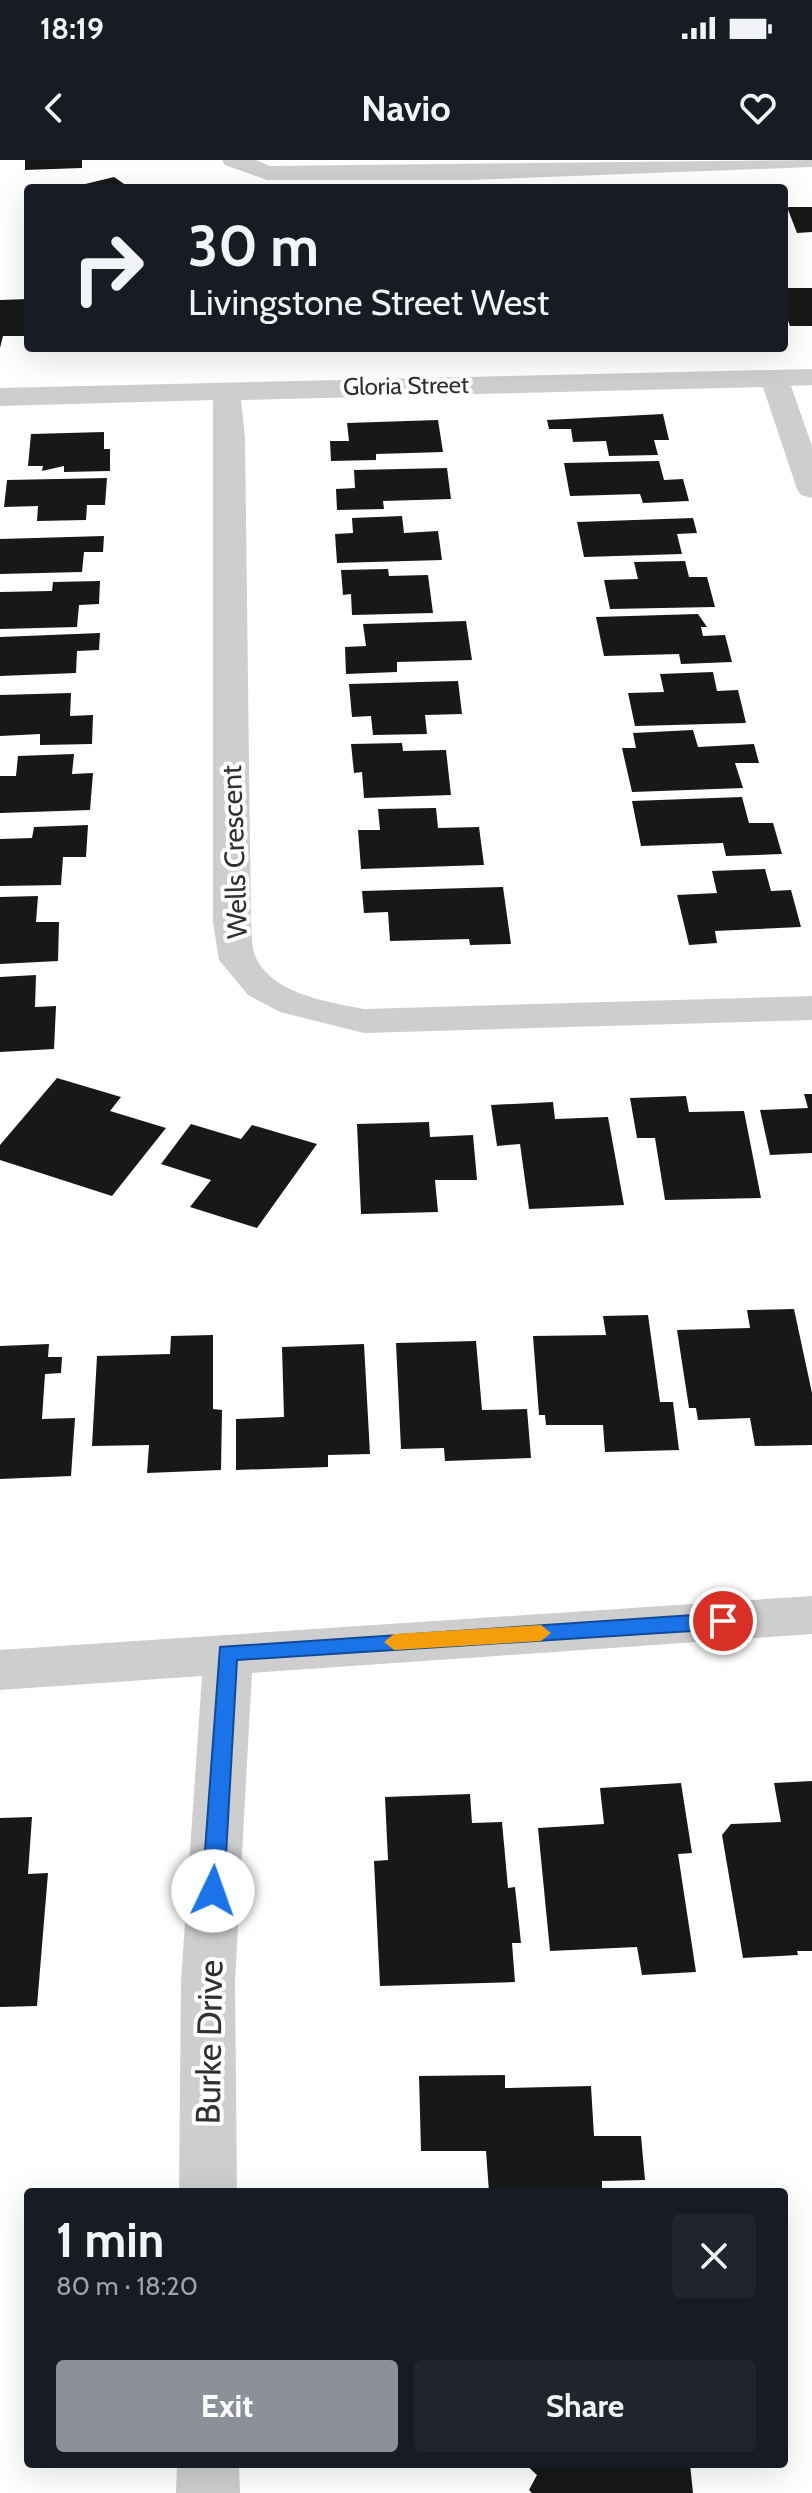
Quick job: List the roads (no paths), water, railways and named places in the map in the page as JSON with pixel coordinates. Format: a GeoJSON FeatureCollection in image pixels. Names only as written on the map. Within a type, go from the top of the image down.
{"type":"FeatureCollection","features":[{"type":"Feature","properties":{"kind":"street"},"geometry":{"type":"LineString","coordinates":[[234,160],[267,173],[468,173],[812,160]]}},
{"type":"Feature","properties":{"kind":"street","name":"Gloria Street"},"geometry":{"type":"LineString","coordinates":[[0,397],[812,377]]}},
{"type":"Feature","properties":{"kind":"street"},"geometry":{"type":"LineString","coordinates":[[774,378],[812,489]]}},
{"type":"Feature","properties":{"kind":"street","name":"Wells Crescent"},"geometry":{"type":"LineString","coordinates":[[226,390],[230,438],[232,923],[238,959],[266,991],[312,1010],[364,1021],[812,1008]]}},
{"type":"Feature","properties":{"kind":"street"},"geometry":{"type":"LineString","coordinates":[[0,1670],[228,1652],[812,1615]]}},
{"type":"Feature","properties":{"kind":"street","name":"Burke Drive"},"geometry":{"type":"LineString","coordinates":[[208,2188],[208,1981],[228,1652]]}},
{"type":"Feature","properties":{"kind":"street"},"geometry":{"type":"LineString","coordinates":[[208,2468],[208,2493]]}}]}
